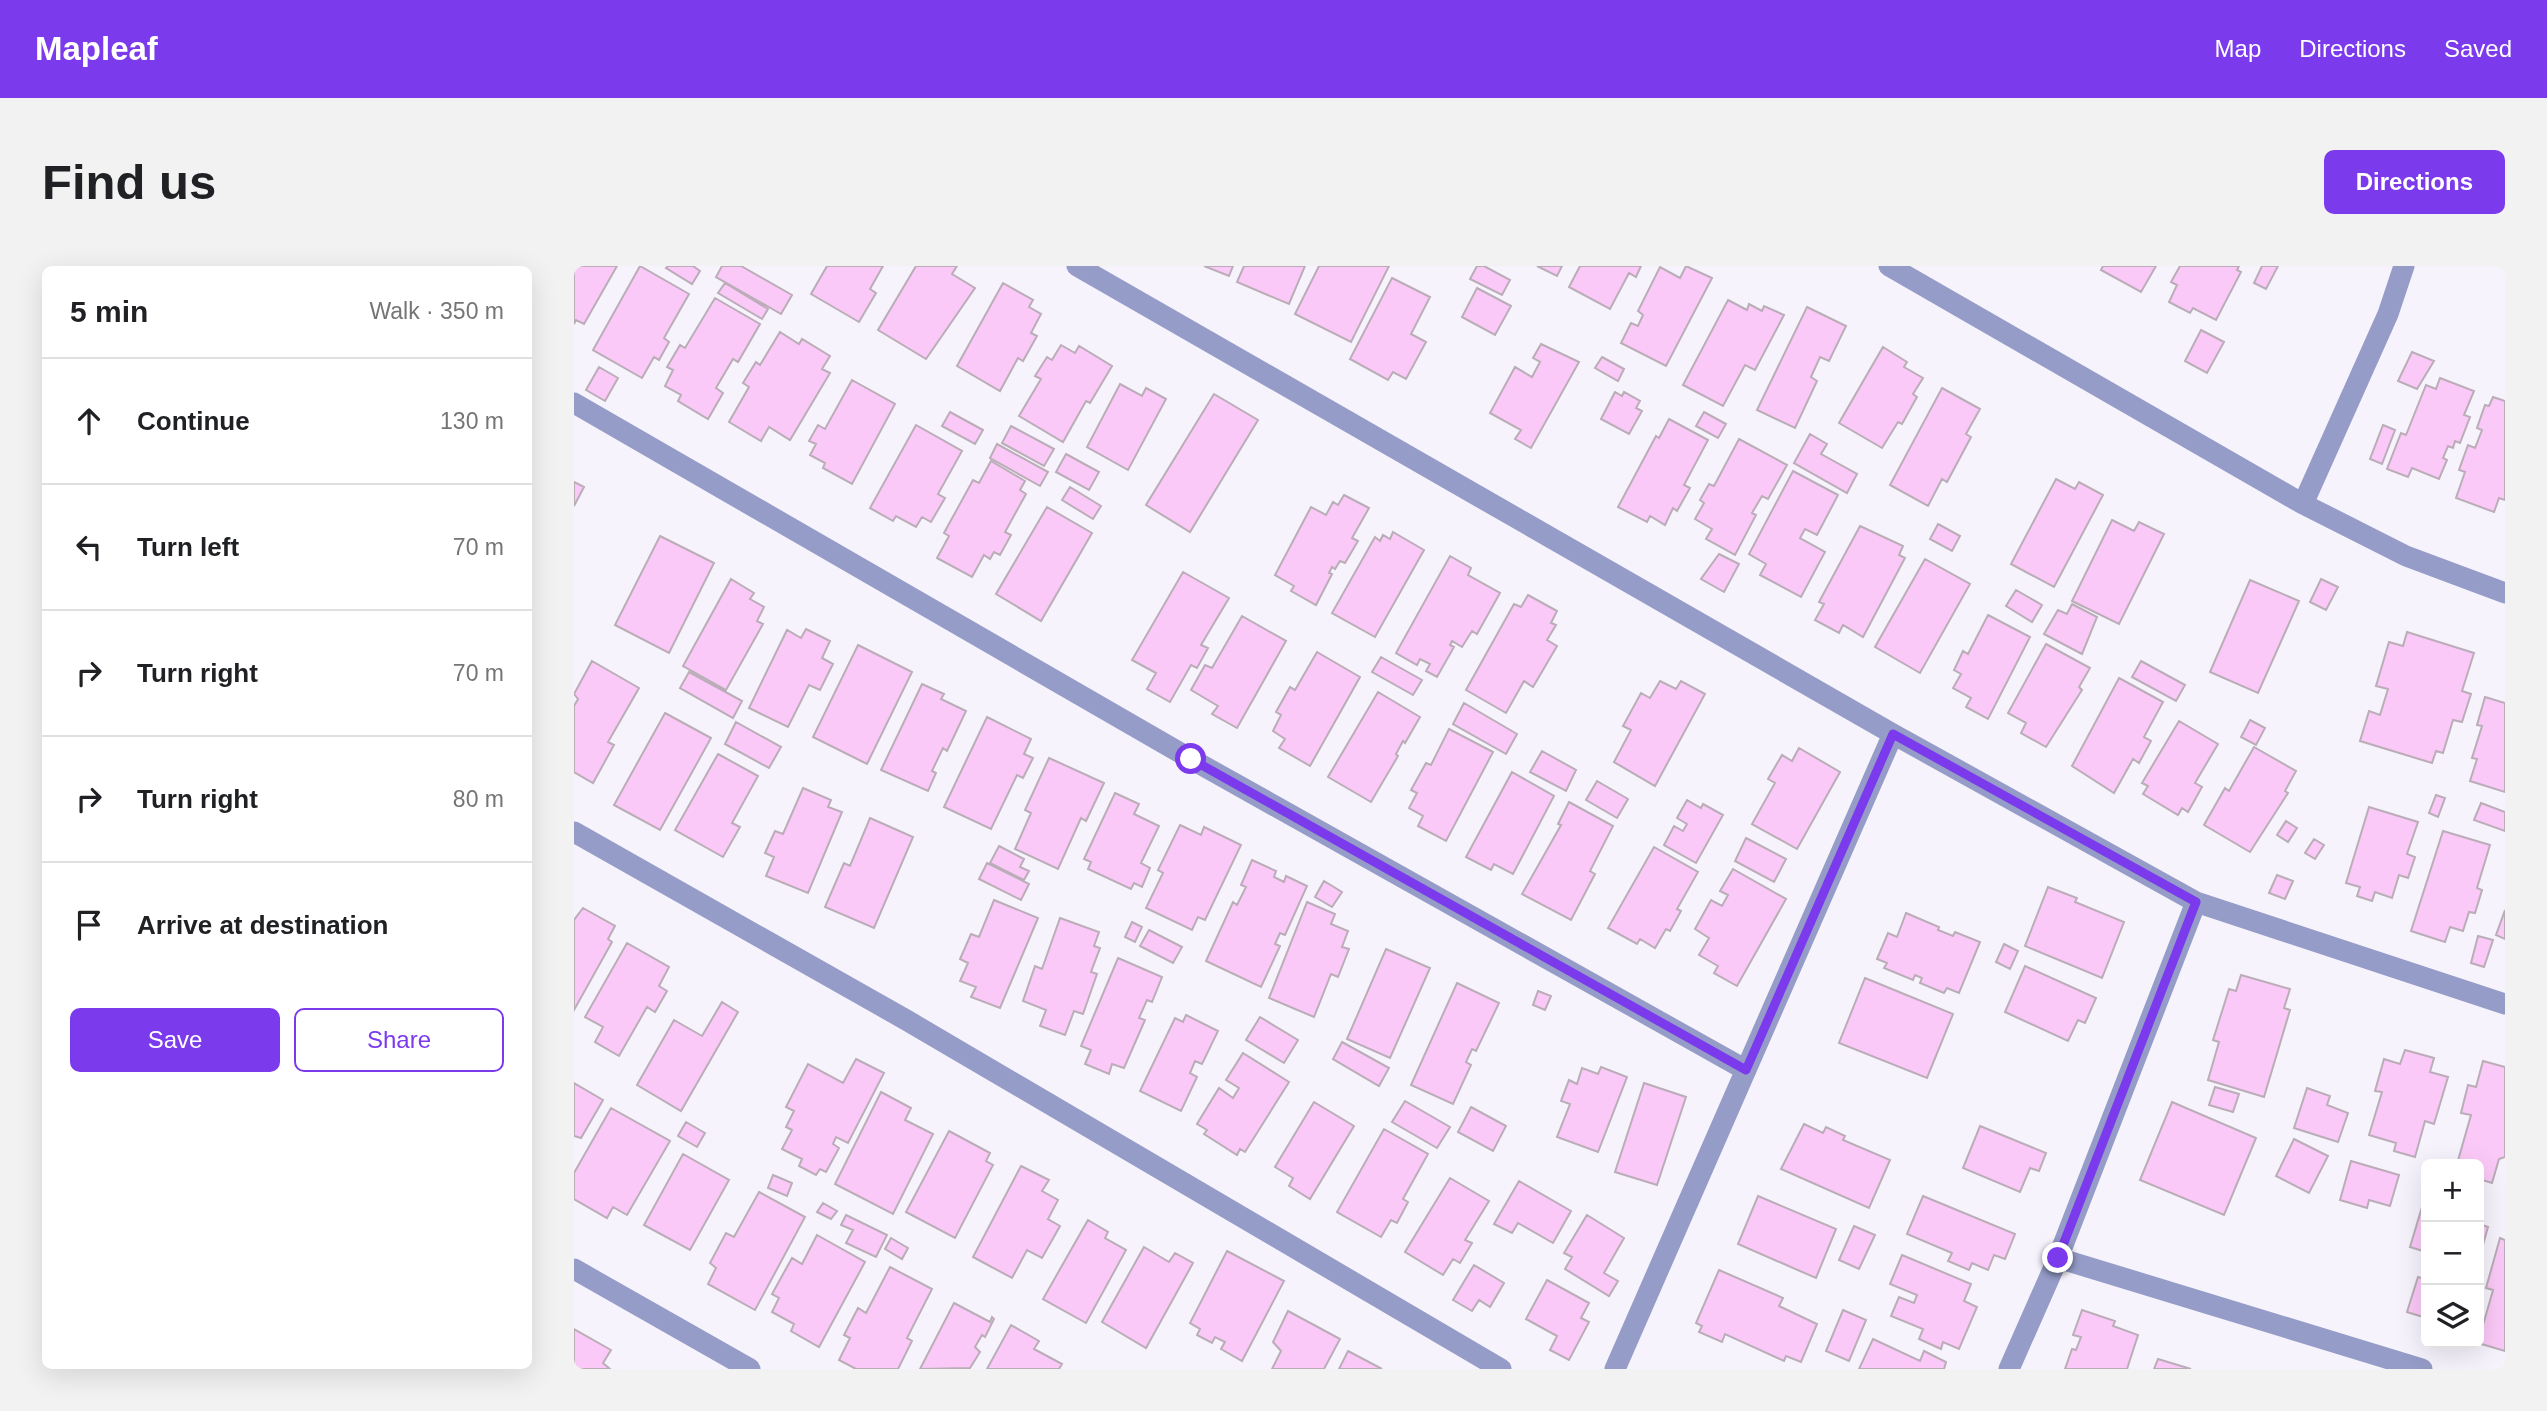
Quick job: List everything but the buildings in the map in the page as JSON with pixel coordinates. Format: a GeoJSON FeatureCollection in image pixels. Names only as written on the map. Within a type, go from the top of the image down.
{"type":"FeatureCollection","features":[{"type":"Feature","properties":{"kind":"street"},"geometry":{"type":"LineString","coordinates":[[1077,266],[1893,734],[2196,902],[2505,1004]]}},
{"type":"Feature","properties":{"kind":"street"},"geometry":{"type":"LineString","coordinates":[[1889,266],[2303,503],[2406,556],[2505,593]]}},
{"type":"Feature","properties":{"kind":"street"},"geometry":{"type":"LineString","coordinates":[[2303,503],[2388,314],[2403,266]]}},
{"type":"Feature","properties":{"kind":"street"},"geometry":{"type":"LineString","coordinates":[[574,403],[1191,759],[1746,1070]]}},
{"type":"Feature","properties":{"kind":"street"},"geometry":{"type":"LineString","coordinates":[[1615,1369],[1893,734]]}},
{"type":"Feature","properties":{"kind":"street"},"geometry":{"type":"LineString","coordinates":[[574,832],[908,1021],[1501,1369]]}},
{"type":"Feature","properties":{"kind":"street"},"geometry":{"type":"LineString","coordinates":[[2009,1369],[2058,1258],[2196,902]]}},
{"type":"Feature","properties":{"kind":"street"},"geometry":{"type":"LineString","coordinates":[[2058,1258],[2422,1369]]}},
{"type":"Feature","properties":{"kind":"street"},"geometry":{"type":"LineString","coordinates":[[574,1269],[750,1369]]}},
{"type":"Feature","properties":{"kind":"route"},"geometry":{"type":"LineString","coordinates":[[1191,759],[1746,1070],[1893,734],[2196,902],[2058,1258]]}}]}
